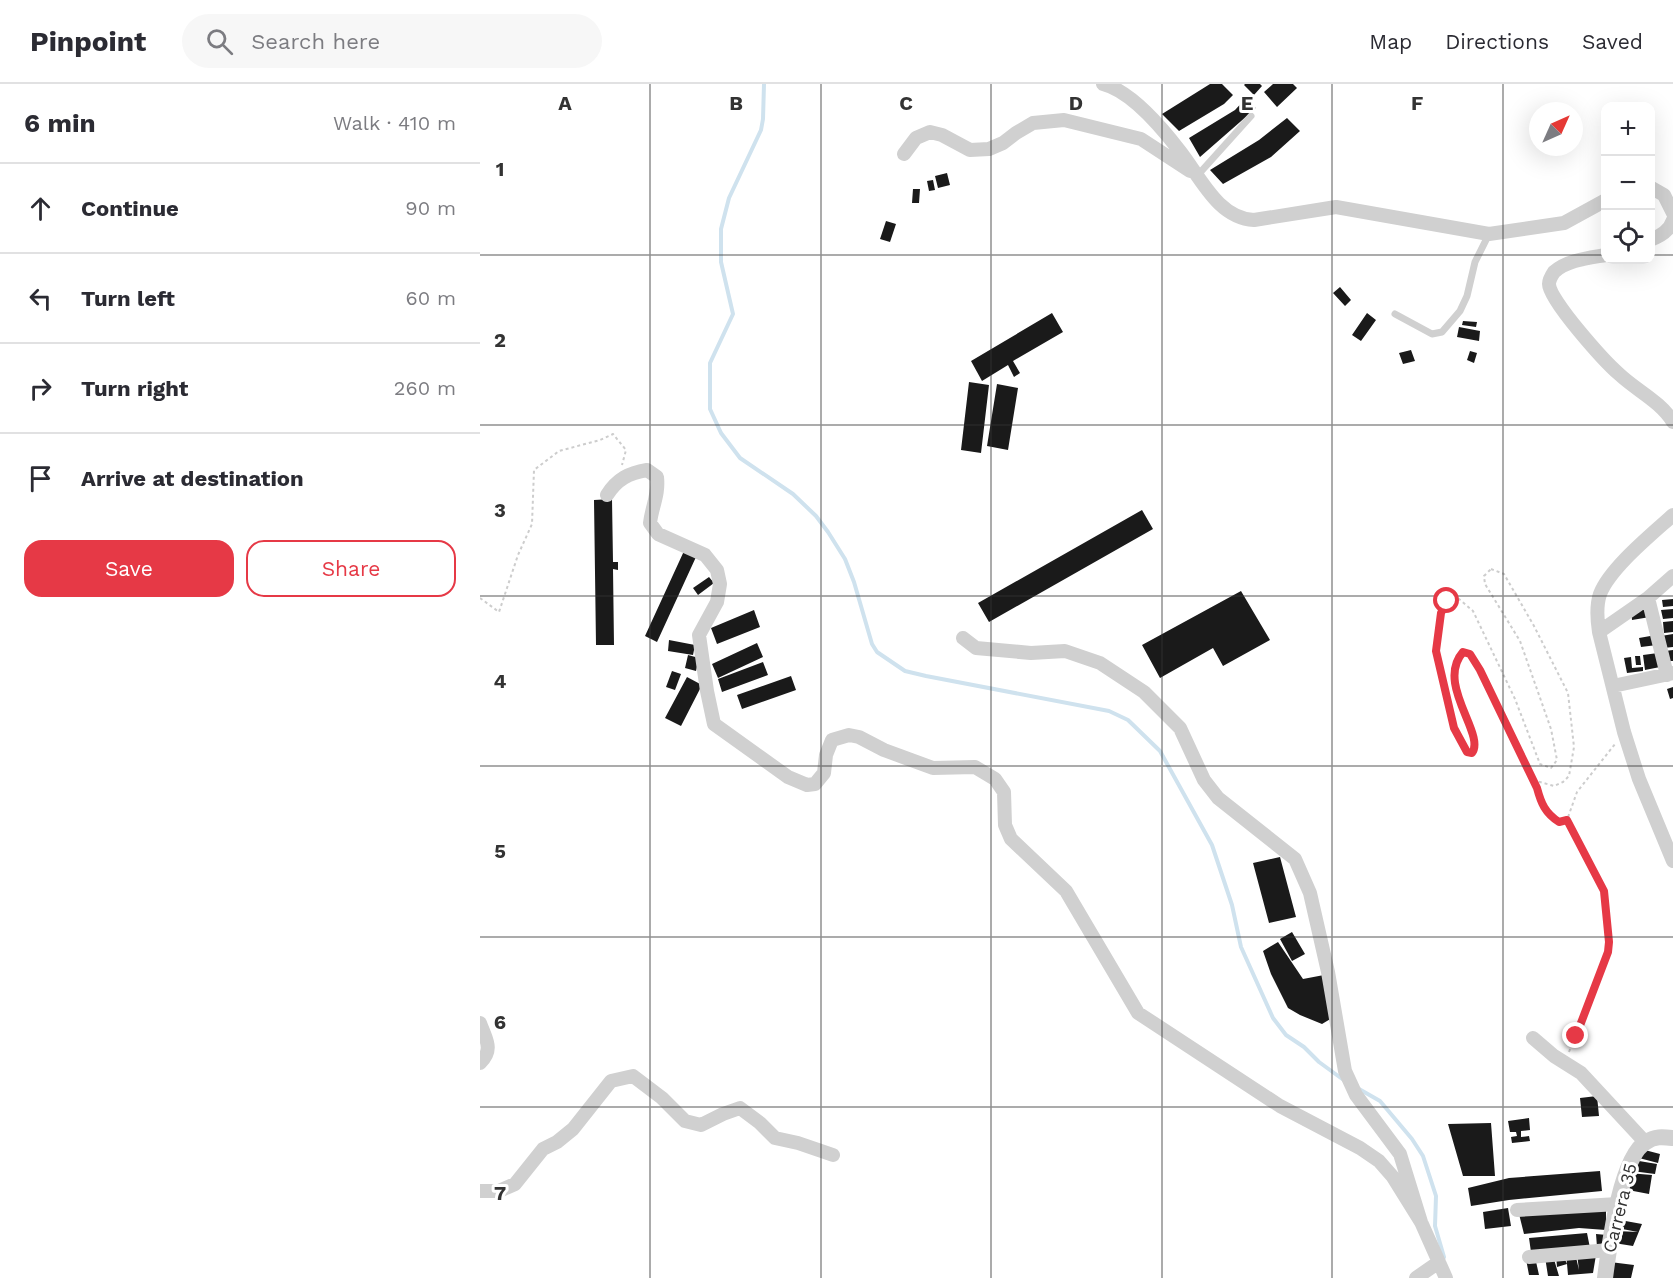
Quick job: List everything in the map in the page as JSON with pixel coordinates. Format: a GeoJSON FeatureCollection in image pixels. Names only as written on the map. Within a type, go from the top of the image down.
{"type":"FeatureCollection","features":[{"type":"Feature","properties":{"kind":"street"},"geometry":{"type":"LineString","coordinates":[[1103,84],[1131,99],[1148,115],[1180,150],[1210,194],[1233,215],[1243,220],[1336,207],[1489,234],[1564,223],[1601,202]]}},
{"type":"Feature","properties":{"kind":"street"},"geometry":{"type":"LineString","coordinates":[[904,154],[916,138],[930,132],[942,135],[970,150],[989,149],[1003,143],[1033,123],[1064,120],[1141,139],[1197,176]]}},
{"type":"Feature","properties":{"kind":"street"},"geometry":{"type":"LineString","coordinates":[[1655,190],[1664,195],[1673,213]]}},
{"type":"Feature","properties":{"kind":"street"},"geometry":{"type":"LineString","coordinates":[[1655,238],[1671,227],[1673,220]]}},
{"type":"Feature","properties":{"kind":"street"},"geometry":{"type":"LineString","coordinates":[[1601,256],[1578,260],[1553,273],[1549,284],[1551,294],[1562,311],[1616,372],[1660,405],[1673,422]]}},
{"type":"Feature","properties":{"kind":"street"},"geometry":{"type":"LineString","coordinates":[[607,495],[618,480],[647,470],[657,477],[659,491],[650,523],[658,534],[705,555],[717,570],[720,584],[717,602],[699,635],[714,724],[788,777],[807,785],[815,784],[824,773],[826,755],[832,740],[849,735],[933,768],[975,766],[987,773],[995,779],[1004,792],[1005,825],[1011,839],[1066,891],[1138,1013],[1280,1106],[1360,1148],[1379,1161],[1393,1177],[1421,1222]]}},
{"type":"Feature","properties":{"kind":"street"},"geometry":{"type":"LineString","coordinates":[[1673,515],[1637,548],[1610,578],[1600,595],[1597,615],[1599,632],[1624,732],[1639,780],[1673,861]]}},
{"type":"Feature","properties":{"kind":"street"},"geometry":{"type":"LineString","coordinates":[[1599,632],[1648,598],[1673,576]]}},
{"type":"Feature","properties":{"kind":"street"},"geometry":{"type":"LineString","coordinates":[[1614,686],[1670,674],[1648,598]]}},
{"type":"Feature","properties":{"kind":"street"},"geometry":{"type":"LineString","coordinates":[[963,638],[976,648],[1031,653],[1065,651],[1100,663],[1144,692],[1180,728],[1204,780],[1218,798],[1295,859],[1313,904],[1329,972],[1345,1071],[1356,1095],[1400,1154],[1421,1222],[1446,1278]]}},
{"type":"Feature","properties":{"kind":"street"},"geometry":{"type":"LineString","coordinates":[[480,1023],[488,1044],[487,1056],[480,1063]]}},
{"type":"Feature","properties":{"kind":"street"},"geometry":{"type":"LineString","coordinates":[[1533,1038],[1564,1063],[1581,1073],[1645,1142],[1659,1137],[1673,1138]]}},
{"type":"Feature","properties":{"kind":"street"},"geometry":{"type":"LineString","coordinates":[[480,1191],[499,1191],[515,1184],[543,1149],[557,1142],[573,1129],[611,1081],[633,1076],[662,1098],[685,1121],[701,1125],[740,1108],[775,1138],[833,1155]]}},
{"type":"Feature","properties":{"kind":"street","name":"Carrera 35"},"geometry":{"type":"LineString","coordinates":[[1605,1278],[1618,1204],[1628,1164],[1645,1142]]}},
{"type":"Feature","properties":{"kind":"street"},"geometry":{"type":"LineString","coordinates":[[1517,1210],[1618,1204]]}},
{"type":"Feature","properties":{"kind":"street"},"geometry":{"type":"LineString","coordinates":[[1529,1257],[1609,1250]]}},
{"type":"Feature","properties":{"kind":"street"},"geometry":{"type":"LineString","coordinates":[[1416,1278],[1439,1262]]}},
{"type":"Feature","properties":{"kind":"lane"},"geometry":{"type":"LineString","coordinates":[[1197,176],[1251,116]]}},
{"type":"Feature","properties":{"kind":"lane"},"geometry":{"type":"LineString","coordinates":[[1395,314],[1432,334],[1442,332],[1464,303],[1475,262],[1489,234]]}},
{"type":"Feature","properties":{"kind":"path"},"geometry":{"type":"LineString","coordinates":[[480,598],[499,612],[531,524],[534,470],[559,452],[613,434],[626,450],[618,480]]}},
{"type":"Feature","properties":{"kind":"path"},"geometry":{"type":"LineString","coordinates":[[1533,780],[1554,786],[1563,783],[1569,776],[1574,747],[1568,693],[1504,574],[1491,569],[1484,576],[1485,584],[1520,641],[1551,729],[1557,760],[1551,768],[1540,764],[1515,699],[1473,611],[1459,599],[1447,601],[1441,613],[1436,651],[1454,728],[1467,752],[1472,753],[1475,740],[1453,680],[1456,659],[1463,652],[1470,654],[1476,661],[1533,780],[1542,807],[1549,816],[1559,822],[1567,820]]}},
{"type":"Feature","properties":{"kind":"path"},"geometry":{"type":"LineString","coordinates":[[1564,1063],[1608,952],[1609,942],[1604,891],[1567,820],[1577,792],[1624,732]]}},
{"type":"Feature","properties":{"kind":"building"},"geometry":{"type":"Polygon","coordinates":[[[1210,84],[1222,84],[1233,95],[1224,104],[1179,131],[1162,114],[1210,84]]]}},
{"type":"Feature","properties":{"kind":"building"},"geometry":{"type":"Polygon","coordinates":[[[1245,84],[1260,84],[1262,86],[1254,95],[1245,84]]]}},
{"type":"Feature","properties":{"kind":"building"},"geometry":{"type":"Polygon","coordinates":[[[1273,84],[1293,84],[1297,88],[1277,107],[1264,92],[1273,84]]]}},
{"type":"Feature","properties":{"kind":"building"},"geometry":{"type":"Polygon","coordinates":[[[1247,97],[1256,108],[1200,157],[1189,138],[1235,110],[1247,97]]]}},
{"type":"Feature","properties":{"kind":"building"},"geometry":{"type":"Polygon","coordinates":[[[1287,118],[1300,131],[1271,157],[1223,184],[1210,170],[1259,140],[1287,118]]]}},
{"type":"Feature","properties":{"kind":"building"},"geometry":{"type":"Polygon","coordinates":[[[947,173],[950,185],[938,188],[935,176],[947,173]]]}},
{"type":"Feature","properties":{"kind":"building"},"geometry":{"type":"Polygon","coordinates":[[[933,180],[935,190],[929,191],[927,181],[933,180]]]}},
{"type":"Feature","properties":{"kind":"building"},"geometry":{"type":"Polygon","coordinates":[[[913,189],[920,189],[919,203],[912,203],[913,189]]]}},
{"type":"Feature","properties":{"kind":"building"},"geometry":{"type":"Polygon","coordinates":[[[886,221],[896,224],[890,242],[880,239],[886,221]]]}},
{"type":"Feature","properties":{"kind":"building"},"geometry":{"type":"Polygon","coordinates":[[[1340,287],[1351,300],[1345,306],[1333,293],[1340,287]]]}},
{"type":"Feature","properties":{"kind":"building"},"geometry":{"type":"Polygon","coordinates":[[[1052,313],[1063,332],[1013,361],[1020,373],[1014,377],[1008,365],[982,381],[971,361],[1052,313]]]}},
{"type":"Feature","properties":{"kind":"building"},"geometry":{"type":"Polygon","coordinates":[[[1367,313],[1376,320],[1361,341],[1352,335],[1367,313]]]}},
{"type":"Feature","properties":{"kind":"building"},"geometry":{"type":"Polygon","coordinates":[[[1463,321],[1477,322],[1476,327],[1462,325],[1463,321]]]}},
{"type":"Feature","properties":{"kind":"building"},"geometry":{"type":"Polygon","coordinates":[[[1459,327],[1480,331],[1479,341],[1457,337],[1459,327]]]}},
{"type":"Feature","properties":{"kind":"building"},"geometry":{"type":"Polygon","coordinates":[[[1411,350],[1415,361],[1403,364],[1399,353],[1411,350]]]}},
{"type":"Feature","properties":{"kind":"building"},"geometry":{"type":"Polygon","coordinates":[[[1470,351],[1477,353],[1474,363],[1467,360],[1470,351]]]}},
{"type":"Feature","properties":{"kind":"building"},"geometry":{"type":"Polygon","coordinates":[[[969,382],[989,385],[981,453],[961,450],[969,382]]]}},
{"type":"Feature","properties":{"kind":"building"},"geometry":{"type":"Polygon","coordinates":[[[997,384],[1018,388],[1008,450],[987,446],[997,384]]]}},
{"type":"Feature","properties":{"kind":"building"},"geometry":{"type":"Polygon","coordinates":[[[612,499],[613,562],[618,562],[618,570],[613,569],[614,645],[596,645],[594,500],[612,499]]]}},
{"type":"Feature","properties":{"kind":"building"},"geometry":{"type":"Polygon","coordinates":[[[1142,510],[1153,529],[989,622],[978,603],[1142,510]]]}},
{"type":"Feature","properties":{"kind":"building"},"geometry":{"type":"Polygon","coordinates":[[[684,551],[696,557],[657,642],[645,636],[684,551]]]}},
{"type":"Feature","properties":{"kind":"building"},"geometry":{"type":"Polygon","coordinates":[[[709,577],[714,583],[698,595],[693,588],[709,577]]]}},
{"type":"Feature","properties":{"kind":"building"},"geometry":{"type":"Polygon","coordinates":[[[1241,591],[1270,640],[1223,666],[1213,648],[1160,678],[1142,645],[1241,591]]]}},
{"type":"Feature","properties":{"kind":"building"},"geometry":{"type":"Polygon","coordinates":[[[1673,599],[1673,606],[1663,607],[1662,600],[1673,599]]]}},
{"type":"Feature","properties":{"kind":"building"},"geometry":{"type":"Polygon","coordinates":[[[1649,608],[1650,617],[1632,620],[1631,610],[1649,608]]]}},
{"type":"Feature","properties":{"kind":"building"},"geometry":{"type":"Polygon","coordinates":[[[1673,609],[1673,618],[1663,619],[1661,610],[1673,609]]]}},
{"type":"Feature","properties":{"kind":"building"},"geometry":{"type":"Polygon","coordinates":[[[754,610],[760,627],[717,644],[711,628],[754,610]]]}},
{"type":"Feature","properties":{"kind":"building"},"geometry":{"type":"Polygon","coordinates":[[[1673,621],[1673,632],[1664,633],[1663,622],[1673,621]]]}},
{"type":"Feature","properties":{"kind":"building"},"geometry":{"type":"Polygon","coordinates":[[[1673,634],[1673,647],[1663,648],[1661,636],[1673,634]]]}},
{"type":"Feature","properties":{"kind":"building"},"geometry":{"type":"Polygon","coordinates":[[[1656,635],[1657,645],[1641,647],[1639,638],[1656,635]]]}},
{"type":"Feature","properties":{"kind":"building"},"geometry":{"type":"Polygon","coordinates":[[[669,640],[695,645],[693,655],[668,651],[669,640]]]}},
{"type":"Feature","properties":{"kind":"building"},"geometry":{"type":"Polygon","coordinates":[[[757,643],[763,657],[718,678],[712,664],[757,643]]]}},
{"type":"Feature","properties":{"kind":"building"},"geometry":{"type":"Polygon","coordinates":[[[1673,650],[1673,661],[1667,661],[1665,651],[1673,650]]]}},
{"type":"Feature","properties":{"kind":"building"},"geometry":{"type":"Polygon","coordinates":[[[1658,653],[1660,667],[1645,670],[1643,655],[1658,653]]]}},
{"type":"Feature","properties":{"kind":"building"},"geometry":{"type":"Polygon","coordinates":[[[688,655],[699,658],[696,671],[685,668],[688,655]]]}},
{"type":"Feature","properties":{"kind":"building"},"geometry":{"type":"Polygon","coordinates":[[[1635,656],[1640,656],[1641,665],[1636,665],[1635,656]]]}},
{"type":"Feature","properties":{"kind":"building"},"geometry":{"type":"Polygon","coordinates":[[[1631,657],[1632,668],[1643,667],[1643,671],[1627,673],[1624,658],[1631,657]]]}},
{"type":"Feature","properties":{"kind":"building"},"geometry":{"type":"Polygon","coordinates":[[[763,662],[768,675],[722,692],[718,679],[763,662]]]}},
{"type":"Feature","properties":{"kind":"building"},"geometry":{"type":"Polygon","coordinates":[[[672,671],[681,674],[675,690],[666,687],[672,671]]]}},
{"type":"Feature","properties":{"kind":"building"},"geometry":{"type":"Polygon","coordinates":[[[791,676],[796,690],[742,709],[737,695],[791,676]]]}},
{"type":"Feature","properties":{"kind":"building"},"geometry":{"type":"Polygon","coordinates":[[[687,677],[702,685],[681,726],[665,718],[687,677]]]}},
{"type":"Feature","properties":{"kind":"building"},"geometry":{"type":"Polygon","coordinates":[[[1673,687],[1673,698],[1670,699],[1667,689],[1673,687]]]}},
{"type":"Feature","properties":{"kind":"building"},"geometry":{"type":"Polygon","coordinates":[[[1280,857],[1296,917],[1269,923],[1253,863],[1280,857]]]}},
{"type":"Feature","properties":{"kind":"building"},"geometry":{"type":"Polygon","coordinates":[[[1292,932],[1305,954],[1292,961],[1280,939],[1292,932]]]}},
{"type":"Feature","properties":{"kind":"building"},"geometry":{"type":"Polygon","coordinates":[[[1278,942],[1303,979],[1324,975],[1332,1018],[1322,1024],[1288,1008],[1271,974],[1263,951],[1278,942]]]}},
{"type":"Feature","properties":{"kind":"building"},"geometry":{"type":"Polygon","coordinates":[[[1597,1096],[1599,1116],[1582,1117],[1580,1098],[1597,1096]]]}},
{"type":"Feature","properties":{"kind":"building"},"geometry":{"type":"Polygon","coordinates":[[[1529,1118],[1530,1130],[1521,1131],[1521,1137],[1529,1136],[1530,1141],[1512,1143],[1511,1137],[1517,1136],[1516,1132],[1510,1132],[1508,1121],[1529,1118]]]}},
{"type":"Feature","properties":{"kind":"building"},"geometry":{"type":"Polygon","coordinates":[[[1491,1123],[1495,1176],[1463,1176],[1448,1124],[1491,1123]]]}},
{"type":"Feature","properties":{"kind":"building"},"geometry":{"type":"Polygon","coordinates":[[[1641,1149],[1660,1154],[1658,1163],[1639,1158],[1641,1149]]]}},
{"type":"Feature","properties":{"kind":"building"},"geometry":{"type":"Polygon","coordinates":[[[1633,1160],[1657,1164],[1655,1174],[1632,1171],[1633,1160]]]}},
{"type":"Feature","properties":{"kind":"building"},"geometry":{"type":"Polygon","coordinates":[[[1600,1171],[1602,1191],[1471,1206],[1468,1188],[1509,1178],[1600,1171]]]}},
{"type":"Feature","properties":{"kind":"building"},"geometry":{"type":"Polygon","coordinates":[[[1628,1173],[1652,1175],[1649,1194],[1628,1190],[1628,1173]]]}},
{"type":"Feature","properties":{"kind":"building"},"geometry":{"type":"Polygon","coordinates":[[[1508,1208],[1511,1226],[1485,1229],[1483,1212],[1508,1208]]]}},
{"type":"Feature","properties":{"kind":"building"},"geometry":{"type":"Polygon","coordinates":[[[1606,1209],[1606,1230],[1579,1228],[1524,1234],[1519,1214],[1606,1209]]]}},
{"type":"Feature","properties":{"kind":"building"},"geometry":{"type":"Polygon","coordinates":[[[1620,1220],[1642,1224],[1633,1246],[1614,1243],[1616,1231],[1638,1232],[1617,1228],[1620,1220]]]}},
{"type":"Feature","properties":{"kind":"building"},"geometry":{"type":"Polygon","coordinates":[[[1587,1233],[1590,1248],[1531,1252],[1529,1238],[1587,1233]]]}},
{"type":"Feature","properties":{"kind":"building"},"geometry":{"type":"Polygon","coordinates":[[[1596,1234],[1607,1235],[1605,1248],[1597,1247],[1596,1234]]]}},
{"type":"Feature","properties":{"kind":"building"},"geometry":{"type":"Polygon","coordinates":[[[1575,1253],[1579,1270],[1577,1254],[1596,1255],[1593,1273],[1568,1275],[1566,1254],[1575,1253]]]}},
{"type":"Feature","properties":{"kind":"building"},"geometry":{"type":"Polygon","coordinates":[[[1556,1255],[1563,1255],[1567,1264],[1557,1267],[1556,1255]]]}},
{"type":"Feature","properties":{"kind":"building"},"geometry":{"type":"Polygon","coordinates":[[[1553,1256],[1559,1276],[1548,1276],[1545,1257],[1553,1256]]]}},
{"type":"Feature","properties":{"kind":"building"},"geometry":{"type":"Polygon","coordinates":[[[1535,1257],[1539,1275],[1529,1275],[1526,1259],[1535,1257]]]}},
{"type":"Feature","properties":{"kind":"building"},"geometry":{"type":"Polygon","coordinates":[[[1610,1262],[1634,1265],[1631,1278],[1607,1278],[1610,1262]]]}},
{"type":"Feature","properties":{"kind":"waterway"},"geometry":{"type":"LineString","coordinates":[[764,84],[761,130],[729,198],[721,229],[721,262],[733,314],[710,363],[710,409],[721,433],[740,458],[793,494],[816,516],[828,532],[845,559],[872,644],[877,652],[905,671],[1109,711],[1128,720],[1160,751],[1212,845],[1232,905],[1241,947],[1273,1018],[1286,1035],[1345,1081]]}},
{"type":"Feature","properties":{"kind":"waterway"},"geometry":{"type":"LineString","coordinates":[[1359,1089],[1380,1101],[1412,1139],[1423,1156],[1436,1196],[1435,1226],[1444,1257],[1442,1261]]}},
{"type":"Feature","properties":{"kind":"route"},"geometry":{"type":"LineString","coordinates":[[1447,601],[1441,613],[1436,651],[1454,728],[1467,752],[1472,753],[1475,740],[1453,680],[1456,659],[1463,652],[1470,654],[1476,661],[1537,788],[1542,807],[1549,816],[1559,822],[1567,820],[1604,891],[1609,948],[1576,1036]]}}]}
